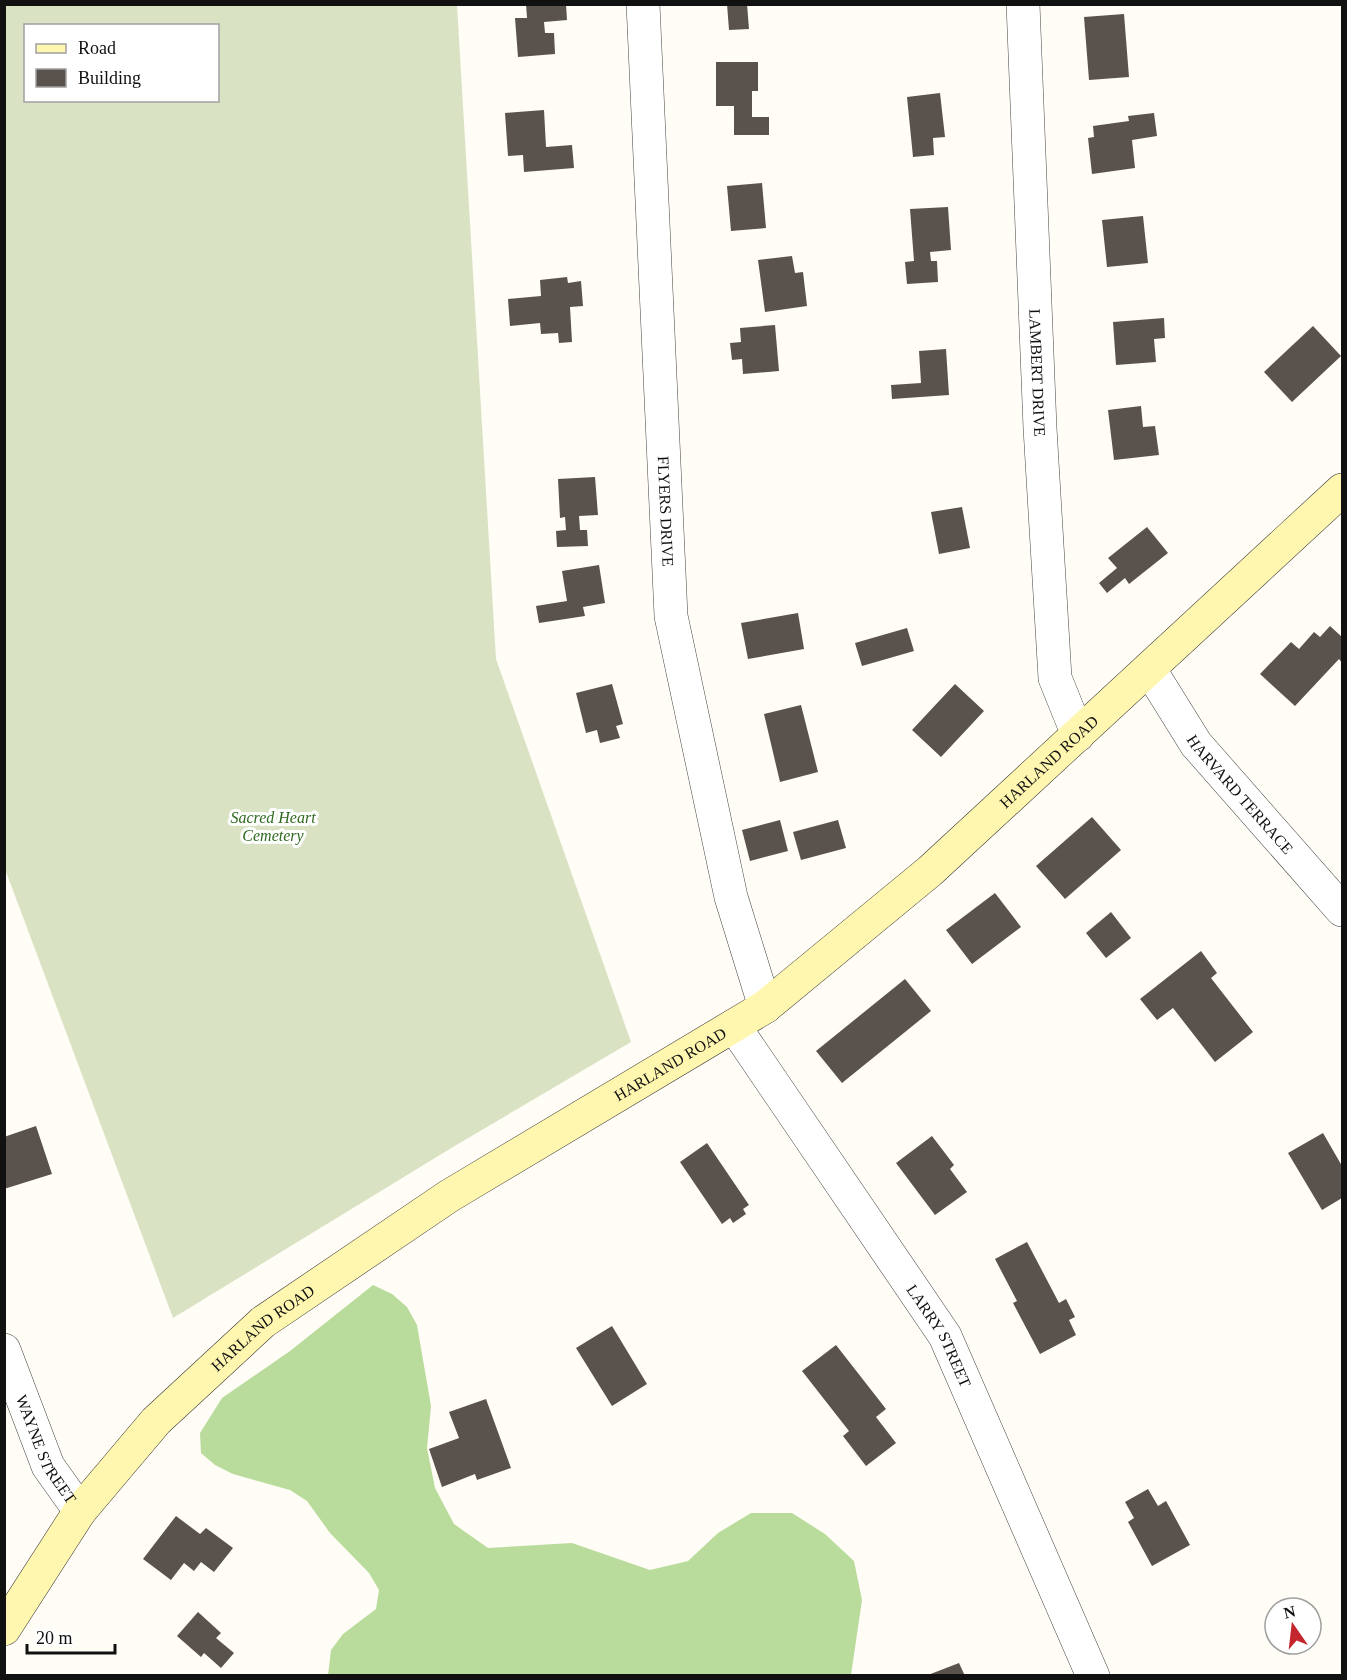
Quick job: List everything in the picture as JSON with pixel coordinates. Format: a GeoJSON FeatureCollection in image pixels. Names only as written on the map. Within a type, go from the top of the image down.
{"type":"FeatureCollection","features":[{"type":"Feature","properties":{"kind":"main road","name":"HARLAND ROAD"},"geometry":{"type":"LineString","coordinates":[[4,1629],[80,1511],[156,1421],[263,1322],[449,1196],[765,1007],[930,872],[1342,490]]}},
{"type":"Feature","properties":{"kind":"street","name":"FLYERS DRIVE"},"geometry":{"type":"LineString","coordinates":[[643,4],[671,616],[731,897],[765,1007]]}},
{"type":"Feature","properties":{"kind":"street","name":"LAMBERT DRIVE"},"geometry":{"type":"LineString","coordinates":[[1023,4],[1040,428],[1055,678],[1078,735]]}},
{"type":"Feature","properties":{"kind":"street","name":"HARVARD TERRACE"},"geometry":{"type":"LineString","coordinates":[[1150,670],[1196,744],[1342,910]]}},
{"type":"Feature","properties":{"kind":"street","name":"LARRY STREET"},"geometry":{"type":"LineString","coordinates":[[734,1026],[945,1336],[1093,1676]]}},
{"type":"Feature","properties":{"kind":"street","name":"WAYNE STREET"},"geometry":{"type":"LineString","coordinates":[[4,1350],[48,1466],[80,1511]]}},
{"type":"Feature","properties":{"kind":"green space","name":"Sacred Heart Cemetery"},"geometry":{"type":"Polygon","coordinates":[[[5,4],[457,5],[496,659],[631,1042],[453,1147],[173,1318],[5,869],[5,4]]]}},
{"type":"Feature","properties":{"kind":"green space"},"geometry":{"type":"Polygon","coordinates":[[[373,1285],[392,1294],[407,1307],[417,1325],[431,1406],[427,1448],[435,1488],[454,1524],[488,1548],[572,1543],[650,1570],[688,1561],[718,1533],[751,1513],[792,1513],[825,1534],[854,1561],[862,1600],[851,1675],[328,1675],[331,1650],[343,1634],[376,1609],[379,1590],[369,1573],[330,1533],[307,1501],[290,1490],[233,1474],[215,1465],[201,1453],[200,1433],[222,1398],[290,1351],[373,1285]]]}},
{"type":"Feature","properties":{"kind":"building"},"geometry":{"type":"Polygon","coordinates":[[[526,4],[566,4],[567,20],[544,22],[545,33],[554,33],[555,54],[518,57],[515,18],[527,18],[526,4]]]}},
{"type":"Feature","properties":{"kind":"building"},"geometry":{"type":"Polygon","coordinates":[[[727,4],[747,4],[749,29],[729,30],[727,4]]]}},
{"type":"Feature","properties":{"kind":"building"},"geometry":{"type":"Polygon","coordinates":[[[1124,14],[1129,77],[1089,80],[1084,17],[1124,14]]]}},
{"type":"Feature","properties":{"kind":"building"},"geometry":{"type":"Polygon","coordinates":[[[716,62],[758,62],[758,91],[752,91],[752,117],[769,117],[769,135],[734,135],[734,106],[716,106],[716,62]]]}},
{"type":"Feature","properties":{"kind":"building"},"geometry":{"type":"Polygon","coordinates":[[[940,93],[945,137],[933,138],[934,155],[913,157],[907,97],[940,93]]]}},
{"type":"Feature","properties":{"kind":"building"},"geometry":{"type":"Polygon","coordinates":[[[544,110],[546,147],[572,145],[574,168],[524,172],[523,155],[508,156],[505,113],[544,110]]]}},
{"type":"Feature","properties":{"kind":"building"},"geometry":{"type":"Polygon","coordinates":[[[1154,113],[1157,136],[1132,140],[1135,168],[1092,174],[1088,138],[1094,137],[1093,126],[1129,121],[1128,116],[1154,113]]]}},
{"type":"Feature","properties":{"kind":"building"},"geometry":{"type":"Polygon","coordinates":[[[762,183],[766,228],[731,231],[727,186],[762,183]]]}},
{"type":"Feature","properties":{"kind":"building"},"geometry":{"type":"Polygon","coordinates":[[[948,207],[951,250],[930,252],[931,261],[937,261],[938,282],[907,284],[905,262],[914,261],[910,209],[948,207]]]}},
{"type":"Feature","properties":{"kind":"building"},"geometry":{"type":"Polygon","coordinates":[[[1143,216],[1148,263],[1107,267],[1102,220],[1143,216]]]}},
{"type":"Feature","properties":{"kind":"building"},"geometry":{"type":"Polygon","coordinates":[[[792,256],[795,273],[803,272],[807,306],[765,312],[758,260],[792,256]]]}},
{"type":"Feature","properties":{"kind":"building"},"geometry":{"type":"Polygon","coordinates":[[[567,277],[568,283],[581,281],[583,306],[570,307],[572,342],[559,343],[558,333],[541,334],[540,323],[510,326],[508,299],[541,296],[540,280],[567,277]]]}},
{"type":"Feature","properties":{"kind":"building"},"geometry":{"type":"Polygon","coordinates":[[[1164,318],[1165,338],[1154,339],[1156,362],[1116,365],[1113,322],[1164,318]]]}},
{"type":"Feature","properties":{"kind":"building"},"geometry":{"type":"Polygon","coordinates":[[[775,325],[779,371],[743,374],[742,359],[732,360],[730,343],[741,342],[740,328],[775,325]]]}},
{"type":"Feature","properties":{"kind":"building"},"geometry":{"type":"Polygon","coordinates":[[[1313,326],[1341,356],[1292,402],[1264,372],[1313,326]]]}},
{"type":"Feature","properties":{"kind":"building"},"geometry":{"type":"Polygon","coordinates":[[[946,349],[949,395],[892,399],[891,385],[921,383],[919,351],[946,349]]]}},
{"type":"Feature","properties":{"kind":"building"},"geometry":{"type":"Polygon","coordinates":[[[1141,406],[1143,427],[1155,426],[1159,455],[1114,460],[1108,410],[1141,406]]]}},
{"type":"Feature","properties":{"kind":"building"},"geometry":{"type":"Polygon","coordinates":[[[595,477],[598,515],[579,516],[580,530],[587,530],[588,546],[557,547],[556,531],[566,530],[565,517],[560,518],[558,479],[595,477]]]}},
{"type":"Feature","properties":{"kind":"building"},"geometry":{"type":"Polygon","coordinates":[[[962,507],[970,548],[939,554],[931,512],[962,507]]]}},
{"type":"Feature","properties":{"kind":"building"},"geometry":{"type":"Polygon","coordinates":[[[1147,527],[1168,553],[1129,584],[1125,578],[1107,593],[1099,583],[1117,568],[1108,558],[1147,527]]]}},
{"type":"Feature","properties":{"kind":"building"},"geometry":{"type":"Polygon","coordinates":[[[599,565],[605,603],[583,607],[585,616],[539,623],[536,606],[567,601],[562,571],[599,565]]]}},
{"type":"Feature","properties":{"kind":"building"},"geometry":{"type":"Polygon","coordinates":[[[798,613],[804,649],[748,659],[741,623],[798,613]]]}},
{"type":"Feature","properties":{"kind":"building"},"geometry":{"type":"Polygon","coordinates":[[[1330,626],[1342,637],[1342,663],[1339,659],[1295,706],[1260,674],[1291,642],[1299,649],[1314,632],[1320,637],[1330,626]]]}},
{"type":"Feature","properties":{"kind":"building"},"geometry":{"type":"Polygon","coordinates":[[[907,628],[914,651],[862,666],[855,643],[907,628]]]}},
{"type":"Feature","properties":{"kind":"building"},"geometry":{"type":"Polygon","coordinates":[[[612,684],[623,724],[616,726],[620,738],[600,743],[597,730],[586,733],[576,693],[612,684]]]}},
{"type":"Feature","properties":{"kind":"building"},"geometry":{"type":"Polygon","coordinates":[[[955,684],[984,711],[941,757],[912,730],[955,684]]]}},
{"type":"Feature","properties":{"kind":"building"},"geometry":{"type":"Polygon","coordinates":[[[801,705],[818,772],[780,782],[764,714],[801,705]]]}},
{"type":"Feature","properties":{"kind":"building"},"geometry":{"type":"Polygon","coordinates":[[[1092,817],[1121,850],[1065,899],[1036,866],[1092,817]]]}},
{"type":"Feature","properties":{"kind":"building"},"geometry":{"type":"Polygon","coordinates":[[[780,820],[788,851],[750,861],[742,830],[780,820]]]}},
{"type":"Feature","properties":{"kind":"building"},"geometry":{"type":"Polygon","coordinates":[[[838,820],[846,848],[801,860],[793,832],[838,820]]]}},
{"type":"Feature","properties":{"kind":"building"},"geometry":{"type":"Polygon","coordinates":[[[995,893],[1021,927],[972,964],[946,930],[995,893]]]}},
{"type":"Feature","properties":{"kind":"building"},"geometry":{"type":"Polygon","coordinates":[[[1111,912],[1131,938],[1106,958],[1086,933],[1111,912]]]}},
{"type":"Feature","properties":{"kind":"building"},"geometry":{"type":"Polygon","coordinates":[[[1201,951],[1217,973],[1211,978],[1253,1032],[1215,1062],[1173,1008],[1157,1020],[1140,999],[1201,951]]]}},
{"type":"Feature","properties":{"kind":"building"},"geometry":{"type":"Polygon","coordinates":[[[905,979],[931,1011],[842,1083],[816,1051],[905,979]]]}},
{"type":"Feature","properties":{"kind":"building"},"geometry":{"type":"Polygon","coordinates":[[[36,1126],[52,1174],[4,1189],[4,1137],[36,1126]]]}},
{"type":"Feature","properties":{"kind":"building"},"geometry":{"type":"Polygon","coordinates":[[[1323,1133],[1342,1166],[1342,1198],[1322,1210],[1288,1153],[1323,1133]]]}},
{"type":"Feature","properties":{"kind":"building"},"geometry":{"type":"Polygon","coordinates":[[[932,1136],[954,1165],[950,1169],[967,1192],[935,1215],[896,1163],[932,1136]]]}},
{"type":"Feature","properties":{"kind":"building"},"geometry":{"type":"Polygon","coordinates":[[[707,1143],[749,1205],[743,1209],[746,1214],[733,1223],[730,1218],[722,1224],[680,1162],[707,1143]]]}},
{"type":"Feature","properties":{"kind":"building"},"geometry":{"type":"Polygon","coordinates":[[[1027,1242],[1059,1303],[1066,1299],[1075,1317],[1069,1320],[1076,1335],[1040,1354],[1013,1303],[1017,1301],[995,1259],[1027,1242]]]}},
{"type":"Feature","properties":{"kind":"building"},"geometry":{"type":"Polygon","coordinates":[[[612,1326],[647,1384],[612,1406],[576,1348],[612,1326]]]}},
{"type":"Feature","properties":{"kind":"building"},"geometry":{"type":"Polygon","coordinates":[[[836,1345],[886,1409],[876,1417],[896,1443],[866,1466],[843,1436],[849,1431],[802,1371],[836,1345]]]}},
{"type":"Feature","properties":{"kind":"building"},"geometry":{"type":"Polygon","coordinates":[[[486,1399],[511,1468],[477,1480],[475,1474],[442,1487],[429,1449],[459,1438],[449,1412],[486,1399]]]}},
{"type":"Feature","properties":{"kind":"building"},"geometry":{"type":"Polygon","coordinates":[[[1148,1489],[1158,1506],[1166,1501],[1190,1545],[1152,1566],[1128,1522],[1134,1518],[1125,1502],[1148,1489]]]}},
{"type":"Feature","properties":{"kind":"building"},"geometry":{"type":"Polygon","coordinates":[[[176,1516],[200,1534],[206,1528],[233,1548],[214,1572],[201,1562],[194,1571],[184,1563],[171,1580],[143,1559],[176,1516]]]}},
{"type":"Feature","properties":{"kind":"building"},"geometry":{"type":"Polygon","coordinates":[[[198,1612],[221,1633],[216,1638],[234,1653],[221,1668],[204,1653],[201,1657],[177,1636],[198,1612]]]}},
{"type":"Feature","properties":{"kind":"building"},"geometry":{"type":"Polygon","coordinates":[[[959,1663],[965,1676],[928,1676],[928,1675],[959,1663]]]}}]}
